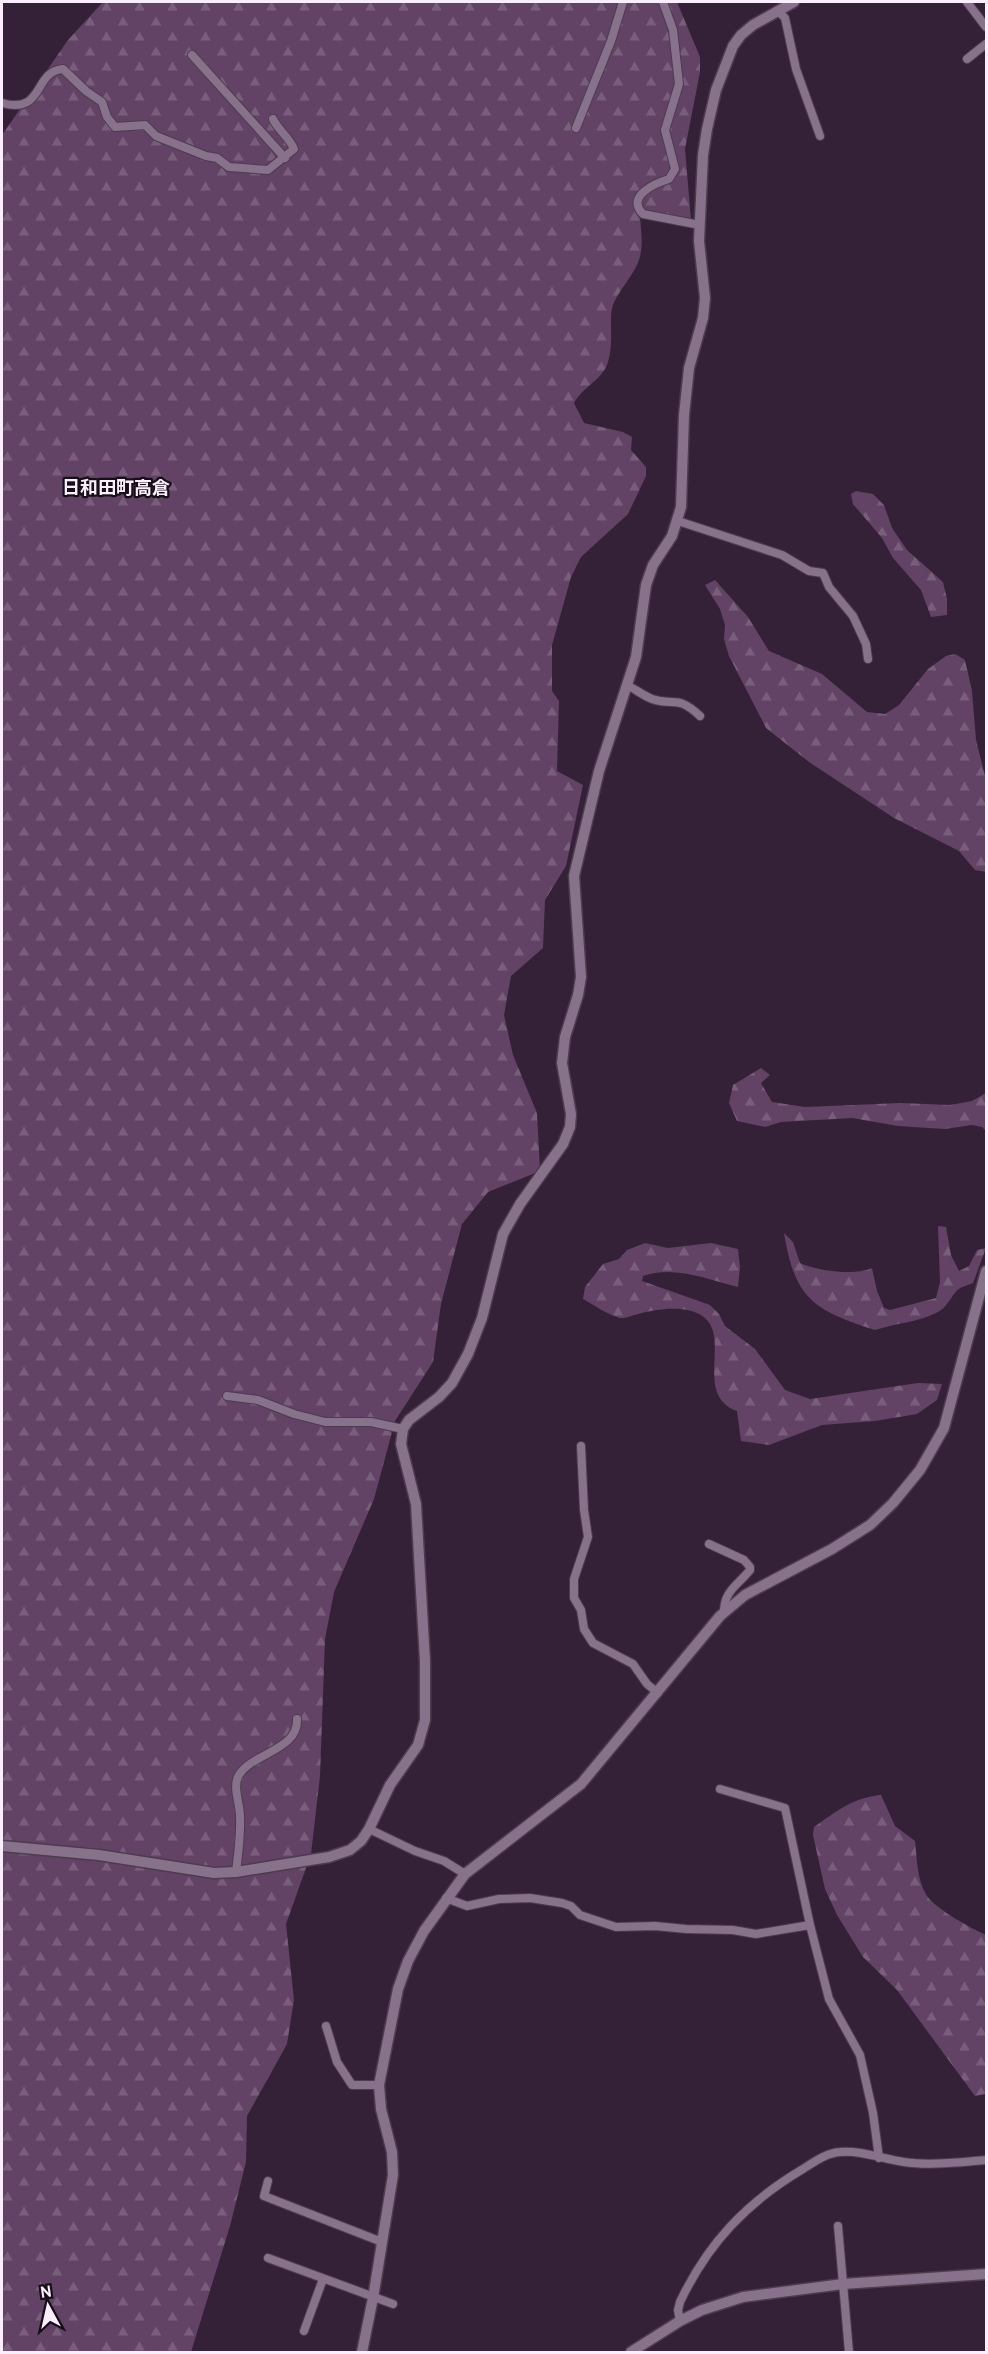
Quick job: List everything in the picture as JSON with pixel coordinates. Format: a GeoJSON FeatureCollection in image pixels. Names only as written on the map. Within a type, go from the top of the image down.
{"type":"FeatureCollection","features":[{"type":"Feature","properties":{"kind":"street"},"geometry":{"type":"LineString","coordinates":[[576,128],[611,41],[622,2]]}},
{"type":"Feature","properties":{"kind":"street"},"geometry":{"type":"LineString","coordinates":[[663,2],[673,30],[679,84],[665,130],[675,169],[669,179],[656,183],[642,192],[639,198],[639,209],[643,214],[700,225]]}},
{"type":"Feature","properties":{"kind":"street"},"geometry":{"type":"LineString","coordinates":[[2,1846],[99,1855],[214,1873],[236,1872],[341,1854],[356,1846],[369,1829],[390,1785],[418,1744],[425,1720],[424,1661],[416,1504],[401,1444],[404,1429],[409,1420],[439,1396],[455,1379],[477,1335],[503,1234],[519,1204],[563,1144],[570,1127],[571,1114],[562,1062],[565,1037],[581,977],[574,876],[599,771],[636,657],[646,585],[653,565],[672,536],[678,521],[682,495],[684,415],[689,361],[704,309],[705,289],[699,241],[706,129],[723,68],[733,46],[753,25],[794,2]]}},
{"type":"Feature","properties":{"kind":"street"},"geometry":{"type":"LineString","coordinates":[[967,2],[987,27]]}},
{"type":"Feature","properties":{"kind":"street"},"geometry":{"type":"LineString","coordinates":[[779,12],[785,18],[798,76],[820,136]]}},
{"type":"Feature","properties":{"kind":"street"},"geometry":{"type":"LineString","coordinates":[[967,59],[987,44]]}},
{"type":"Feature","properties":{"kind":"street"},"geometry":{"type":"LineString","coordinates":[[192,56],[285,158]]}},
{"type":"Feature","properties":{"kind":"street"},"geometry":{"type":"LineString","coordinates":[[2,103],[13,106],[24,105],[30,101],[53,72],[63,69],[86,91],[102,102],[107,117],[115,126],[145,125],[156,136],[206,156],[217,158],[236,169],[268,170],[294,149],[273,119]]}},
{"type":"Feature","properties":{"kind":"street"},"geometry":{"type":"LineString","coordinates":[[678,521],[782,555],[809,571],[823,573],[829,588],[853,615],[866,644],[868,659]]}},
{"type":"Feature","properties":{"kind":"street"},"geometry":{"type":"LineString","coordinates":[[627,685],[651,699],[679,701],[690,706],[700,716]]}},
{"type":"Feature","properties":{"kind":"street"},"geometry":{"type":"LineString","coordinates":[[362,2352],[391,2194],[393,2162],[390,2139],[381,2109],[379,2085],[402,1974],[424,1931],[465,1874],[582,1784],[615,1740],[724,1612],[745,1595],[832,1549],[870,1525],[893,1503],[920,1470],[944,1428],[987,1271]]}},
{"type":"Feature","properties":{"kind":"street"},"geometry":{"type":"LineString","coordinates":[[227,1396],[258,1400],[294,1414],[326,1422],[371,1422],[404,1429]]}},
{"type":"Feature","properties":{"kind":"street"},"geometry":{"type":"LineString","coordinates":[[581,1446],[584,1510],[588,1537],[574,1579],[574,1598],[580,1610],[584,1629],[593,1643],[633,1664],[657,1693]]}},
{"type":"Feature","properties":{"kind":"street"},"geometry":{"type":"LineString","coordinates":[[709,1544],[744,1560],[750,1566],[750,1570],[727,1595],[724,1601],[724,1612]]}},
{"type":"Feature","properties":{"kind":"street"},"geometry":{"type":"LineString","coordinates":[[236,1872],[240,1817],[236,1784],[238,1776],[263,1755],[288,1740],[297,1725],[297,1719]]}},
{"type":"Feature","properties":{"kind":"street"},"geometry":{"type":"LineString","coordinates":[[720,1789],[785,1808],[810,1925],[829,1998],[860,2055],[873,2113],[879,2158]]}},
{"type":"Feature","properties":{"kind":"street"},"geometry":{"type":"LineString","coordinates":[[369,1829],[444,1862],[465,1874]]}},
{"type":"Feature","properties":{"kind":"street"},"geometry":{"type":"LineString","coordinates":[[446,1898],[467,1905],[499,1899],[530,1898],[562,1903],[571,1906],[580,1916],[616,1927],[655,1926],[756,1934],[810,1925]]}},
{"type":"Feature","properties":{"kind":"street"},"geometry":{"type":"LineString","coordinates":[[326,2026],[337,2062],[352,2085],[379,2085]]}},
{"type":"Feature","properties":{"kind":"street"},"geometry":{"type":"LineString","coordinates":[[680,2321],[678,2306],[717,2240],[748,2206],[783,2180],[832,2154],[850,2152],[916,2163],[987,2160]]}},
{"type":"Feature","properties":{"kind":"street"},"geometry":{"type":"LineString","coordinates":[[268,2181],[264,2196],[382,2242]]}},
{"type":"Feature","properties":{"kind":"street"},"geometry":{"type":"LineString","coordinates":[[838,2226],[849,2352]]}},
{"type":"Feature","properties":{"kind":"street"},"geometry":{"type":"LineString","coordinates":[[268,2258],[393,2304]]}},
{"type":"Feature","properties":{"kind":"street"},"geometry":{"type":"LineString","coordinates":[[630,2352],[702,2310],[743,2297],[843,2284],[987,2274]]}},
{"type":"Feature","properties":{"kind":"street"},"geometry":{"type":"LineString","coordinates":[[304,2331],[323,2279]]}},
{"type":"Feature","properties":{"kind":"green space"},"geometry":{"type":"Polygon","coordinates":[[[103,2],[677,2],[700,57],[700,72],[685,149],[691,220],[640,213],[642,242],[640,258],[613,305],[611,349],[607,365],[574,403],[584,423],[623,432],[632,437],[631,450],[646,467],[646,476],[628,514],[581,557],[571,577],[552,645],[552,691],[559,701],[557,771],[583,785],[566,866],[545,900],[543,948],[511,976],[504,1015],[513,1055],[537,1113],[540,1171],[488,1192],[462,1224],[441,1304],[433,1362],[395,1421],[374,1499],[334,1592],[325,1639],[320,1776],[311,1854],[286,1924],[294,2000],[287,2044],[247,2116],[246,2162],[230,2226],[191,2352],[2,2352],[2,135],[68,40],[103,2]]]}},
{"type":"Feature","properties":{"kind":"green space"},"geometry":{"type":"Polygon","coordinates":[[[856,491],[873,494],[884,505],[892,528],[907,550],[943,582],[947,599],[947,615],[931,617],[921,590],[893,558],[882,538],[853,504],[851,494],[856,491]]]}},
{"type":"Feature","properties":{"kind":"green space"},"geometry":{"type":"Polygon","coordinates":[[[715,580],[748,617],[769,651],[822,674],[867,712],[885,714],[899,705],[928,669],[946,656],[955,654],[965,660],[972,691],[976,740],[986,780],[986,872],[975,870],[959,851],[894,818],[809,762],[766,728],[729,656],[724,639],[725,625],[720,609],[705,585],[715,580]]]}},
{"type":"Feature","properties":{"kind":"green space"},"geometry":{"type":"Polygon","coordinates":[[[761,1068],[770,1075],[761,1083],[772,1102],[805,1107],[900,1103],[950,1105],[972,1101],[986,1093],[986,1131],[982,1127],[972,1125],[945,1129],[898,1126],[852,1118],[781,1122],[765,1127],[737,1121],[729,1103],[733,1085],[761,1068]]]}},
{"type":"Feature","properties":{"kind":"green space"},"geometry":{"type":"Polygon","coordinates":[[[938,1226],[946,1227],[951,1255],[959,1271],[969,1266],[977,1250],[986,1248],[973,1283],[957,1290],[938,1312],[924,1318],[875,1330],[837,1316],[811,1299],[794,1274],[784,1233],[793,1242],[800,1263],[836,1272],[856,1272],[872,1268],[877,1291],[884,1308],[890,1310],[936,1298],[940,1282],[938,1226]]]}},
{"type":"Feature","properties":{"kind":"green space"},"geometry":{"type":"Polygon","coordinates":[[[645,1243],[668,1248],[711,1243],[738,1249],[740,1267],[738,1287],[702,1277],[666,1272],[643,1276],[642,1281],[710,1305],[719,1314],[725,1326],[755,1349],[785,1390],[810,1399],[918,1383],[942,1384],[937,1400],[917,1414],[875,1421],[822,1425],[769,1445],[741,1441],[737,1411],[724,1403],[717,1393],[714,1340],[712,1328],[705,1318],[690,1311],[672,1309],[620,1318],[583,1299],[585,1287],[603,1264],[619,1259],[627,1250],[645,1243]]]}},
{"type":"Feature","properties":{"kind":"green space"},"geometry":{"type":"Polygon","coordinates":[[[881,1795],[895,1826],[915,1841],[919,1877],[927,1896],[946,1913],[986,1935],[985,2094],[975,2096],[897,1990],[863,1957],[837,1915],[825,1889],[813,1835],[814,1827],[853,1802],[881,1795]]]}},
{"type":"Feature","properties":{"kind":"district","name":"日和田町高倉"},"geometry":{"type":"Point","coordinates":[116,488]}}]}
